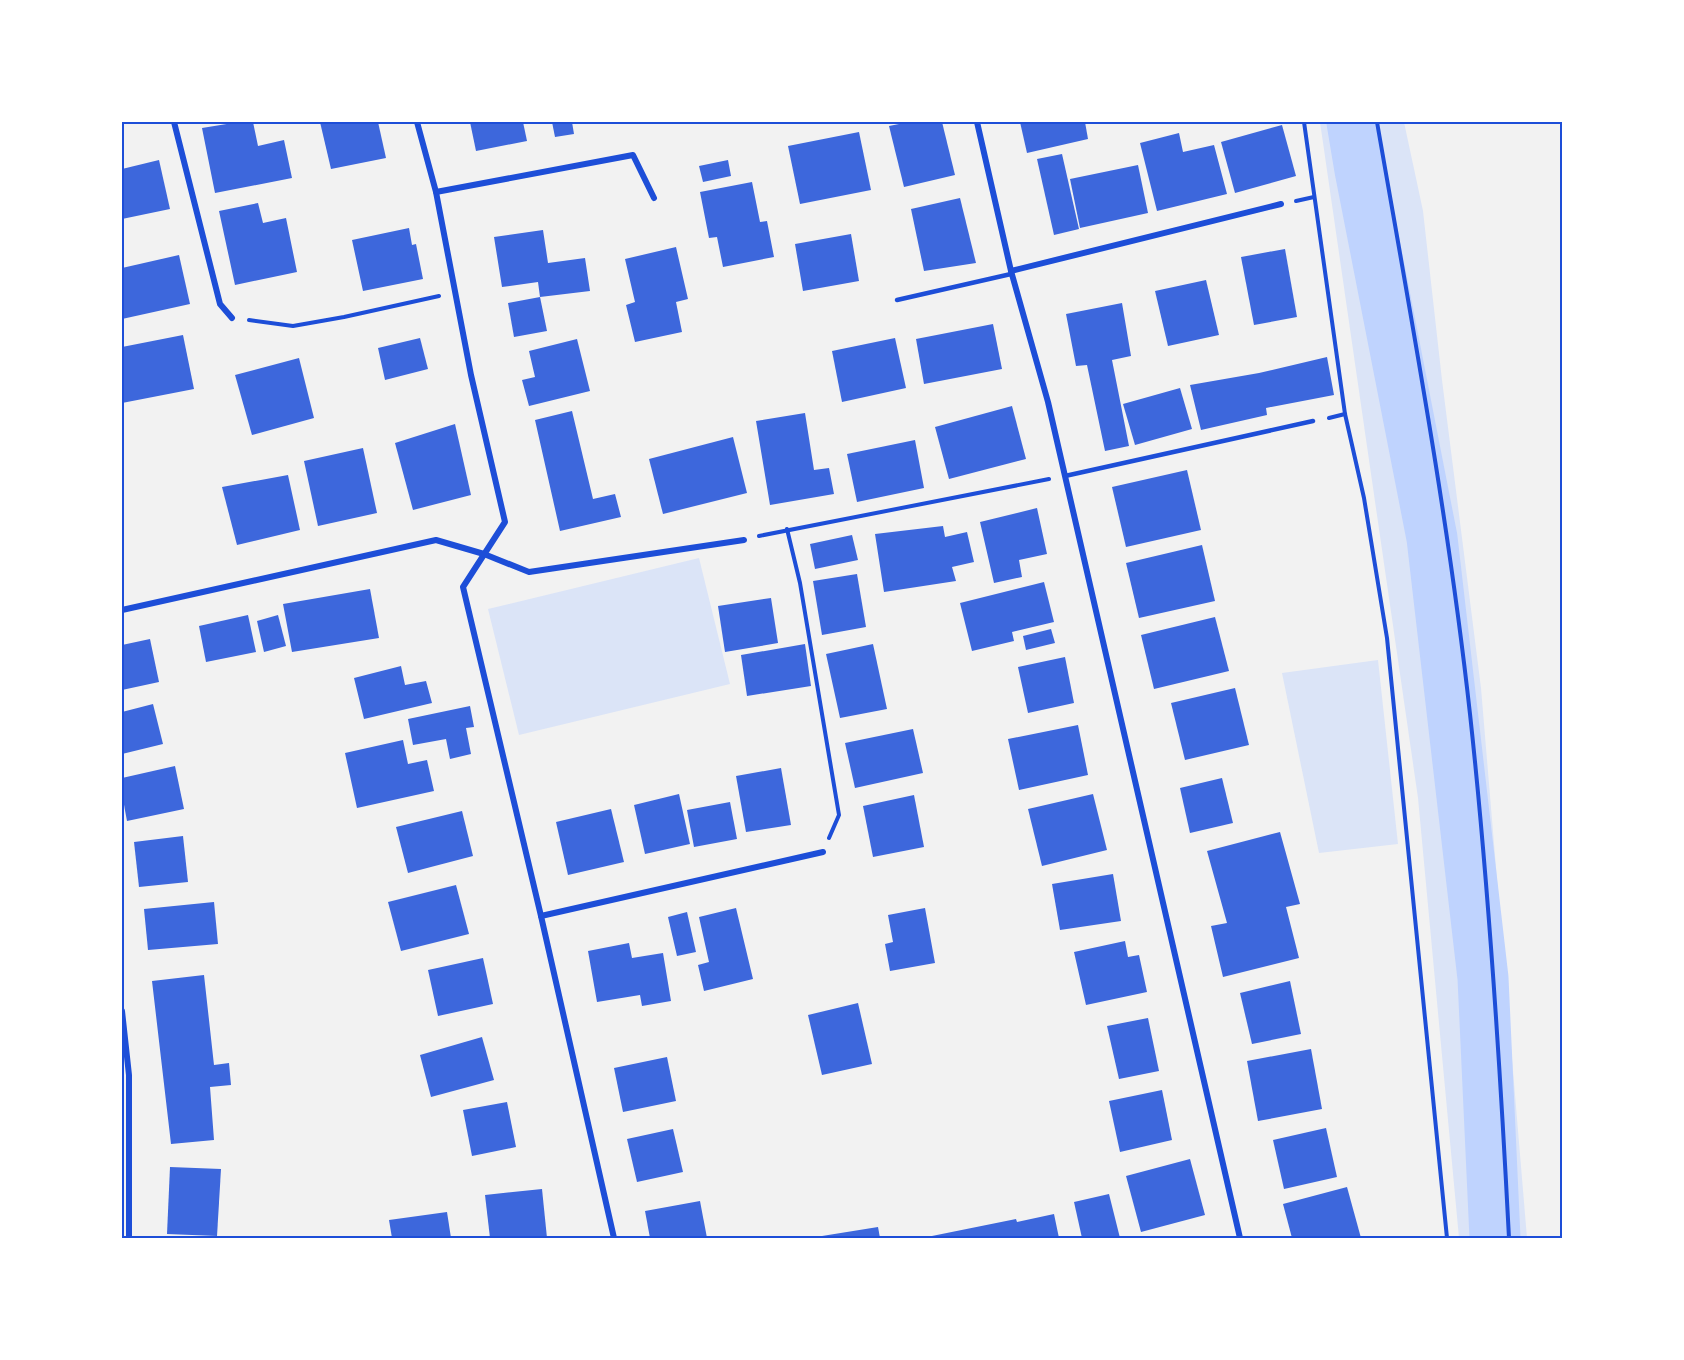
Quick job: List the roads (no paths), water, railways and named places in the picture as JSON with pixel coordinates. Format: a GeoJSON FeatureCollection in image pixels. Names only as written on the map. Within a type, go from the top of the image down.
{"type":"FeatureCollection","features":[{"type":"Feature","properties":{"kind":"street"},"geometry":{"type":"LineString","coordinates":[[174,122],[220,304],[232,318]]}},
{"type":"Feature","properties":{"kind":"street"},"geometry":{"type":"LineString","coordinates":[[417,122],[436,192],[471,375],[505,522],[463,587],[614,1239]]}},
{"type":"Feature","properties":{"kind":"street"},"geometry":{"type":"LineString","coordinates":[[977,122],[1011,272],[1048,402],[1240,1239]]}},
{"type":"Feature","properties":{"kind":"street"},"geometry":{"type":"LineString","coordinates":[[436,192],[633,155],[654,198]]}},
{"type":"Feature","properties":{"kind":"street"},"geometry":{"type":"LineString","coordinates":[[1011,272],[1281,204]]}},
{"type":"Feature","properties":{"kind":"street"},"geometry":{"type":"LineString","coordinates":[[122,610],[436,540],[484,554],[529,572],[744,540]]}},
{"type":"Feature","properties":{"kind":"street"},"geometry":{"type":"LineString","coordinates":[[541,916],[823,852]]}},
{"type":"Feature","properties":{"kind":"street"},"geometry":{"type":"LineString","coordinates":[[122,1011],[129,1075],[129,1239]]}},
{"type":"Feature","properties":{"kind":"lane"},"geometry":{"type":"LineString","coordinates":[[897,300],[1011,272]]}},
{"type":"Feature","properties":{"kind":"lane"},"geometry":{"type":"LineString","coordinates":[[1065,476],[1313,421]]}},
{"type":"Feature","properties":{"kind":"waterway"},"geometry":{"type":"LineString","coordinates":[[1352,122],[1432,538],[1483,978],[1495,1238]]}}]}
